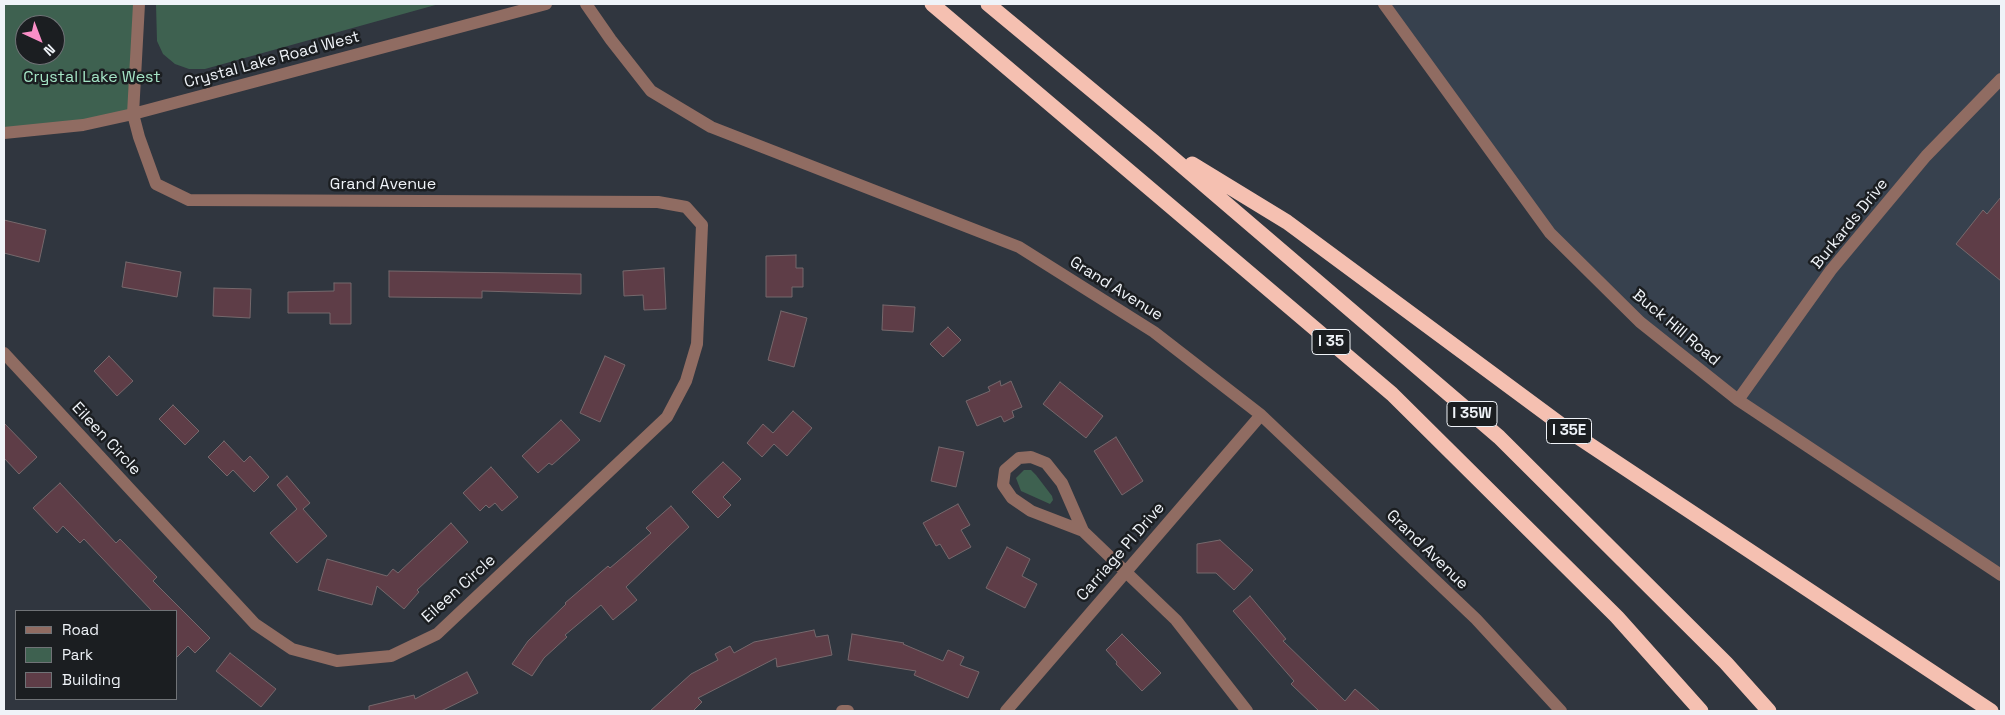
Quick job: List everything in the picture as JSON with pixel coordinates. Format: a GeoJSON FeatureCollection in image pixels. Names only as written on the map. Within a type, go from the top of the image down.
{"type":"FeatureCollection","features":[{"type":"Feature","properties":{"kind":"highway","name":"I 35"},"geometry":{"type":"LineString","coordinates":[[932,4],[1392,394],[1617,617],[1701,711]]}},
{"type":"Feature","properties":{"kind":"highway"},"geometry":{"type":"LineString","coordinates":[[988,4],[1153,141]]}},
{"type":"Feature","properties":{"kind":"highway","name":"I 35W"},"geometry":{"type":"LineString","coordinates":[[1153,141],[1499,437],[1726,663],[1769,711]]}},
{"type":"Feature","properties":{"kind":"highway","name":"I 35E"},"geometry":{"type":"LineString","coordinates":[[1153,141],[1287,222],[1575,435],[1991,711]]}},
{"type":"Feature","properties":{"kind":"street","name":"Grand Avenue"},"geometry":{"type":"LineString","coordinates":[[139,4],[133,114],[142,150],[156,184],[189,200],[658,202],[686,207]]}},
{"type":"Feature","properties":{"kind":"street","name":"Crystal Lake Road West"},"geometry":{"type":"LineString","coordinates":[[4,133],[83,125],[133,114],[546,4]]}},
{"type":"Feature","properties":{"kind":"street","name":"Grand Avenue"},"geometry":{"type":"LineString","coordinates":[[586,4],[611,40],[651,91],[711,127],[1019,247],[1154,332],[1262,415],[1476,619],[1561,711]]}},
{"type":"Feature","properties":{"kind":"street","name":"Buck Hill Road"},"geometry":{"type":"LineString","coordinates":[[1384,4],[1550,232],[1640,322],[1738,400],[2001,575]]}},
{"type":"Feature","properties":{"kind":"street","name":"Burkards Drive"},"geometry":{"type":"LineString","coordinates":[[1738,400],[1832,270],[1926,156],[2001,79]]}},
{"type":"Feature","properties":{"kind":"street","name":"Eileen Circle"},"geometry":{"type":"LineString","coordinates":[[4,353],[255,624],[292,648],[337,661],[391,656],[437,634],[667,417],[686,381],[697,344],[702,224],[686,207]]}},
{"type":"Feature","properties":{"kind":"street","name":"Carriage Pl Drive"},"geometry":{"type":"LineString","coordinates":[[1006,711],[1125,571],[1262,415]]}},
{"type":"Feature","properties":{"kind":"street"},"geometry":{"type":"LineString","coordinates":[[1083,531],[1062,483],[1046,463],[1031,457],[1019,458],[1005,470],[1003,484],[1012,498],[1031,511],[1083,531],[1176,620],[1247,711]]}},
{"type":"Feature","properties":{"kind":"street"},"geometry":{"type":"LineString","coordinates":[[842,711],[848,711]]}},
{"type":"Feature","properties":{"kind":"shaded area"},"geometry":{"type":"Polygon","coordinates":[[[1384,4],[2001,4],[2001,575],[1738,400],[1640,322],[1550,232],[1384,4]]]}},
{"type":"Feature","properties":{"kind":"green space","name":"Crystal Lake West"},"geometry":{"type":"Polygon","coordinates":[[[4,4],[139,4],[133,114],[4,133],[4,4]]]}},
{"type":"Feature","properties":{"kind":"green space"},"geometry":{"type":"Polygon","coordinates":[[[156,4],[439,4],[205,69],[189,69],[175,64],[163,54],[157,41],[156,4]]]}},
{"type":"Feature","properties":{"kind":"green space"},"geometry":{"type":"Polygon","coordinates":[[[1024,470],[1031,470],[1036,475],[1052,496],[1053,500],[1050,504],[1021,491],[1016,478],[1024,470]]]}},
{"type":"Feature","properties":{"kind":"building"},"geometry":{"type":"Polygon","coordinates":[[[2001,197],[2001,281],[1956,244],[1983,210],[1987,214],[2001,197]]]}},
{"type":"Feature","properties":{"kind":"building"},"geometry":{"type":"Polygon","coordinates":[[[4,220],[46,230],[39,262],[4,253],[4,220]]]}},
{"type":"Feature","properties":{"kind":"building"},"geometry":{"type":"Polygon","coordinates":[[[796,255],[796,268],[803,268],[803,287],[792,287],[792,297],[766,297],[766,256],[796,255]]]}},
{"type":"Feature","properties":{"kind":"building"},"geometry":{"type":"Polygon","coordinates":[[[126,262],[181,272],[177,297],[122,287],[126,262]]]}},
{"type":"Feature","properties":{"kind":"building"},"geometry":{"type":"Polygon","coordinates":[[[664,268],[666,309],[644,310],[643,295],[624,296],[623,271],[664,268]]]}},
{"type":"Feature","properties":{"kind":"building"},"geometry":{"type":"Polygon","coordinates":[[[389,271],[581,274],[581,294],[482,291],[482,298],[389,297],[389,271]]]}},
{"type":"Feature","properties":{"kind":"building"},"geometry":{"type":"Polygon","coordinates":[[[334,283],[351,283],[351,324],[330,324],[330,313],[288,313],[288,292],[334,291],[334,283]]]}},
{"type":"Feature","properties":{"kind":"building"},"geometry":{"type":"Polygon","coordinates":[[[214,288],[251,289],[250,318],[213,316],[214,288]]]}},
{"type":"Feature","properties":{"kind":"building"},"geometry":{"type":"Polygon","coordinates":[[[883,305],[915,307],[913,332],[882,330],[883,305]]]}},
{"type":"Feature","properties":{"kind":"building"},"geometry":{"type":"Polygon","coordinates":[[[781,311],[807,318],[794,367],[768,360],[781,311]]]}},
{"type":"Feature","properties":{"kind":"building"},"geometry":{"type":"Polygon","coordinates":[[[948,327],[961,340],[943,357],[930,344],[948,327]]]}},
{"type":"Feature","properties":{"kind":"building"},"geometry":{"type":"Polygon","coordinates":[[[109,356],[133,381],[117,396],[94,371],[109,356]]]}},
{"type":"Feature","properties":{"kind":"building"},"geometry":{"type":"Polygon","coordinates":[[[605,356],[625,365],[600,422],[580,413],[605,356]]]}},
{"type":"Feature","properties":{"kind":"building"},"geometry":{"type":"Polygon","coordinates":[[[1000,381],[1001,386],[1011,381],[1022,407],[1012,411],[1014,417],[1004,422],[1001,416],[977,426],[966,401],[990,391],[988,387],[1000,381]]]}},
{"type":"Feature","properties":{"kind":"building"},"geometry":{"type":"Polygon","coordinates":[[[1060,382],[1103,416],[1086,438],[1043,404],[1060,382]]]}},
{"type":"Feature","properties":{"kind":"building"},"geometry":{"type":"Polygon","coordinates":[[[173,405],[199,431],[185,445],[159,419],[173,405]]]}},
{"type":"Feature","properties":{"kind":"building"},"geometry":{"type":"Polygon","coordinates":[[[793,411],[812,428],[787,456],[774,444],[762,457],[747,443],[763,424],[773,433],[793,411]]]}},
{"type":"Feature","properties":{"kind":"building"},"geometry":{"type":"Polygon","coordinates":[[[561,420],[580,440],[552,465],[549,463],[538,473],[522,456],[561,420]]]}},
{"type":"Feature","properties":{"kind":"building"},"geometry":{"type":"Polygon","coordinates":[[[4,423],[37,457],[19,474],[4,458],[4,423]]]}},
{"type":"Feature","properties":{"kind":"building"},"geometry":{"type":"Polygon","coordinates":[[[1116,437],[1143,481],[1122,495],[1094,451],[1116,437]]]}},
{"type":"Feature","properties":{"kind":"building"},"geometry":{"type":"Polygon","coordinates":[[[224,441],[244,462],[250,456],[269,477],[254,492],[233,470],[227,476],[208,457],[224,441]]]}},
{"type":"Feature","properties":{"kind":"building"},"geometry":{"type":"Polygon","coordinates":[[[939,447],[964,452],[956,487],[931,481],[939,447]]]}},
{"type":"Feature","properties":{"kind":"building"},"geometry":{"type":"Polygon","coordinates":[[[723,462],[741,479],[723,497],[731,505],[718,518],[692,492],[723,462]]]}},
{"type":"Feature","properties":{"kind":"building"},"geometry":{"type":"Polygon","coordinates":[[[491,467],[518,497],[502,511],[495,503],[489,508],[486,505],[480,511],[463,493],[491,467]]]}},
{"type":"Feature","properties":{"kind":"building"},"geometry":{"type":"Polygon","coordinates":[[[287,476],[310,503],[303,509],[327,536],[297,563],[270,533],[297,509],[277,485],[287,476]]]}},
{"type":"Feature","properties":{"kind":"building"},"geometry":{"type":"Polygon","coordinates":[[[60,483],[116,543],[120,539],[157,577],[153,581],[210,638],[195,653],[188,646],[178,656],[178,610],[151,610],[84,539],[80,543],[63,526],[57,533],[33,508],[60,483]]]}},
{"type":"Feature","properties":{"kind":"building"},"geometry":{"type":"Polygon","coordinates":[[[958,504],[970,525],[961,530],[971,547],[949,559],[940,544],[936,546],[923,523],[958,504]]]}},
{"type":"Feature","properties":{"kind":"building"},"geometry":{"type":"Polygon","coordinates":[[[671,506],[689,527],[626,587],[637,600],[613,620],[601,605],[565,635],[567,637],[544,658],[532,676],[512,664],[528,641],[565,603],[608,566],[610,568],[651,533],[646,528],[671,506]]]}},
{"type":"Feature","properties":{"kind":"building"},"geometry":{"type":"Polygon","coordinates":[[[451,523],[468,542],[417,590],[419,592],[404,609],[377,586],[372,605],[318,590],[327,559],[387,576],[393,569],[398,573],[451,523]]]}},
{"type":"Feature","properties":{"kind":"building"},"geometry":{"type":"Polygon","coordinates":[[[1220,540],[1253,570],[1234,590],[1216,573],[1197,573],[1197,544],[1220,540]]]}},
{"type":"Feature","properties":{"kind":"building"},"geometry":{"type":"Polygon","coordinates":[[[1007,547],[1030,559],[1022,576],[1037,584],[1025,608],[986,588],[1007,547]]]}},
{"type":"Feature","properties":{"kind":"building"},"geometry":{"type":"Polygon","coordinates":[[[1250,596],[1286,639],[1283,641],[1345,701],[1355,689],[1380,711],[1319,711],[1291,684],[1294,681],[1233,611],[1250,596]]]}},
{"type":"Feature","properties":{"kind":"building"},"geometry":{"type":"Polygon","coordinates":[[[814,630],[816,637],[828,635],[832,655],[777,667],[776,658],[698,698],[702,702],[693,711],[650,711],[691,674],[718,660],[715,654],[730,646],[734,653],[754,642],[814,630]]]}},
{"type":"Feature","properties":{"kind":"building"},"geometry":{"type":"Polygon","coordinates":[[[852,634],[904,643],[943,661],[948,650],[964,657],[960,665],[979,672],[968,698],[914,675],[916,671],[848,660],[852,634]]]}},
{"type":"Feature","properties":{"kind":"building"},"geometry":{"type":"Polygon","coordinates":[[[1122,634],[1161,673],[1142,691],[1116,664],[1117,662],[1106,650],[1122,634]]]}},
{"type":"Feature","properties":{"kind":"building"},"geometry":{"type":"Polygon","coordinates":[[[230,653],[276,689],[261,707],[216,671],[230,653]]]}},
{"type":"Feature","properties":{"kind":"building"},"geometry":{"type":"Polygon","coordinates":[[[467,672],[478,693],[441,711],[369,711],[369,706],[414,695],[415,699],[467,672]]]}}]}
